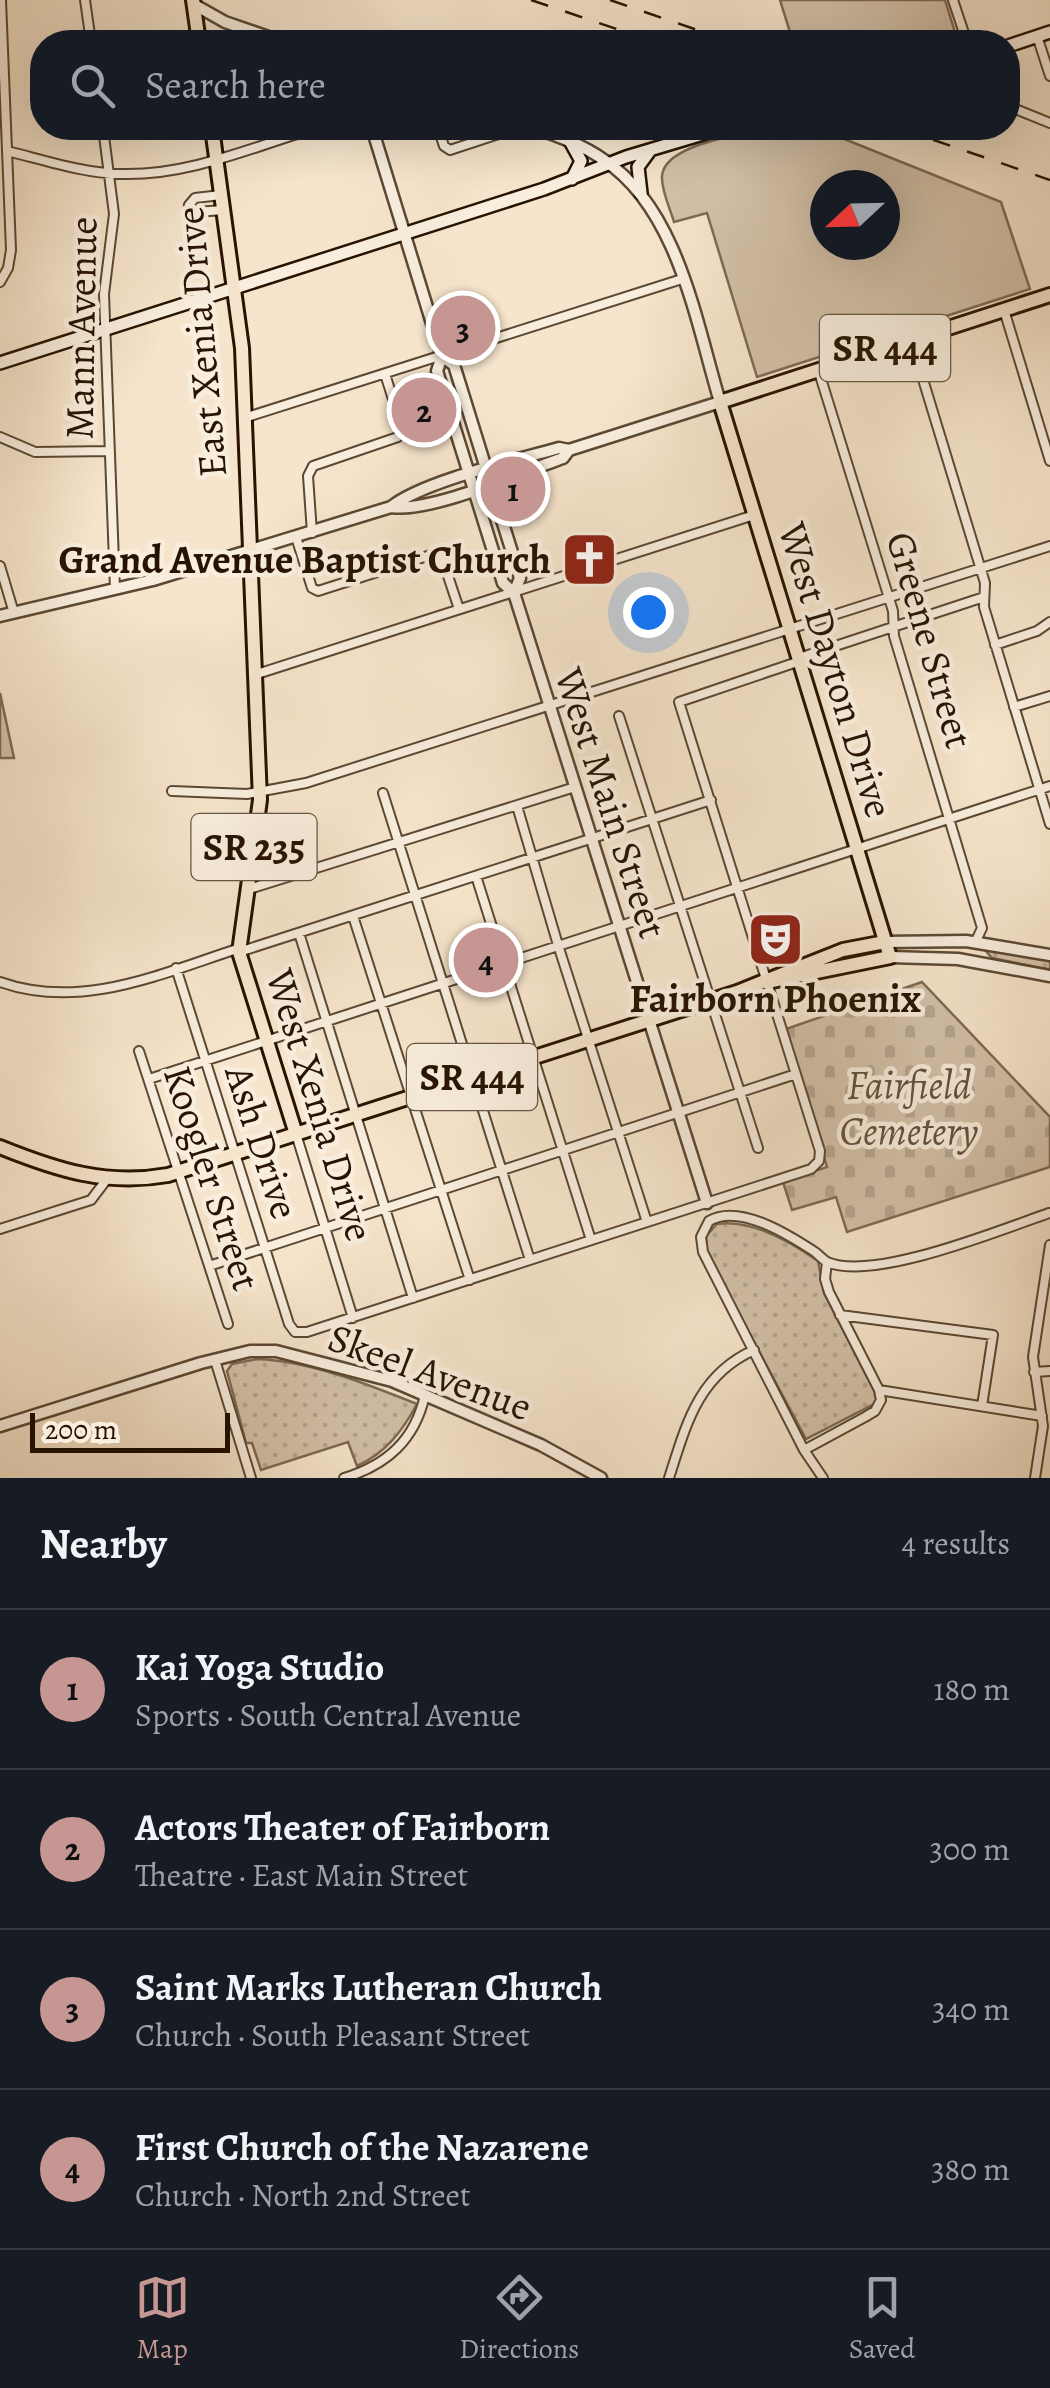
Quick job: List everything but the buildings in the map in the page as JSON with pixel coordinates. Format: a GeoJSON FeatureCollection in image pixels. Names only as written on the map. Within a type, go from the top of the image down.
{"type":"FeatureCollection","features":[{"type":"Feature","properties":{"kind":"main road"},"geometry":{"type":"LineString","coordinates":[[191,2],[197,30]]}},
{"type":"Feature","properties":{"kind":"main road"},"geometry":{"type":"LineString","coordinates":[[1020,42],[1044,34]]}},
{"type":"Feature","properties":{"kind":"main road","name":"East Xenia Drive"},"geometry":{"type":"LineString","coordinates":[[214,140],[242,348],[250,551]]}},
{"type":"Feature","properties":{"kind":"main road"},"geometry":{"type":"LineString","coordinates":[[0,363],[684,140]]}},
{"type":"Feature","properties":{"kind":"main road"},"geometry":{"type":"LineString","coordinates":[[570,141],[581,162],[572,179]]}},
{"type":"Feature","properties":{"kind":"main road"},"geometry":{"type":"LineString","coordinates":[[641,193],[638,167],[652,150]]}},
{"type":"Feature","properties":{"kind":"main road","name":"SR 444"},"geometry":{"type":"LineString","coordinates":[[720,402],[1050,295]]}},
{"type":"Feature","properties":{"kind":"main road","name":"West Dayton Drive"},"geometry":{"type":"LineString","coordinates":[[720,402],[890,957]]}},
{"type":"Feature","properties":{"kind":"main road","name":"West Xenia Drive"},"geometry":{"type":"LineString","coordinates":[[250,551],[259,792],[240,950],[296,1134]]}},
{"type":"Feature","properties":{"kind":"main road","name":"SR 444"},"geometry":{"type":"LineString","coordinates":[[296,1134],[767,982],[844,950],[885,942]]}},
{"type":"Feature","properties":{"kind":"main road","name":"SR 444"},"geometry":{"type":"LineString","coordinates":[[767,982],[890,957]]}},
{"type":"Feature","properties":{"kind":"main road"},"geometry":{"type":"LineString","coordinates":[[0,1147],[66,1172],[107,1180],[140,1179],[178,1172],[296,1134]]}},
{"type":"Feature","properties":{"kind":"street"},"geometry":{"type":"LineString","coordinates":[[0,282],[11,256],[1,0]]}},
{"type":"Feature","properties":{"kind":"street"},"geometry":{"type":"LineString","coordinates":[[86,0],[90,30]]}},
{"type":"Feature","properties":{"kind":"street"},"geometry":{"type":"LineString","coordinates":[[953,0],[962,30]]}},
{"type":"Feature","properties":{"kind":"street"},"geometry":{"type":"LineString","coordinates":[[191,2],[225,22],[248,30]]}},
{"type":"Feature","properties":{"kind":"street"},"geometry":{"type":"LineString","coordinates":[[1044,34],[1050,76]]}},
{"type":"Feature","properties":{"kind":"street"},"geometry":{"type":"LineString","coordinates":[[1020,111],[1050,122]]}},
{"type":"Feature","properties":{"kind":"street","name":"Mann Avenue"},"geometry":{"type":"LineString","coordinates":[[105,140],[114,214],[104,282],[115,590]]}},
{"type":"Feature","properties":{"kind":"street"},"geometry":{"type":"LineString","coordinates":[[5,151],[109,173],[162,172],[279,140]]}},
{"type":"Feature","properties":{"kind":"street"},"geometry":{"type":"LineString","coordinates":[[376,140],[442,356]]}},
{"type":"Feature","properties":{"kind":"street"},"geometry":{"type":"LineString","coordinates":[[442,140],[450,150],[480,140]]}},
{"type":"Feature","properties":{"kind":"street"},"geometry":{"type":"LineString","coordinates":[[0,616],[115,590],[312,533],[391,507],[416,492],[485,469],[559,448],[568,450],[720,402],[669,240],[641,193],[610,164],[570,141]]}},
{"type":"Feature","properties":{"kind":"street"},"geometry":{"type":"LineString","coordinates":[[222,194],[194,198],[189,205],[195,212],[224,210]]}},
{"type":"Feature","properties":{"kind":"street"},"geometry":{"type":"LineString","coordinates":[[244,418],[682,278]]}},
{"type":"Feature","properties":{"kind":"street"},"geometry":{"type":"LineString","coordinates":[[1004,310],[1050,461]]}},
{"type":"Feature","properties":{"kind":"street"},"geometry":{"type":"LineString","coordinates":[[911,340],[981,568],[986,587],[984,607],[1050,824]]}},
{"type":"Feature","properties":{"kind":"street","name":"West Main Street"},"geometry":{"type":"LineString","coordinates":[[514,593],[520,578],[454,364],[442,356],[437,371],[472,489],[503,583],[514,593],[706,1202]]}},
{"type":"Feature","properties":{"kind":"street","name":"Greene Street"},"geometry":{"type":"LineString","coordinates":[[818,369],[893,611],[892,627],[982,928],[975,943]]}},
{"type":"Feature","properties":{"kind":"street"},"geometry":{"type":"LineString","coordinates":[[312,533],[308,476],[312,466],[398,437],[403,431],[386,374]]}},
{"type":"Feature","properties":{"kind":"street"},"geometry":{"type":"LineString","coordinates":[[0,437],[35,452],[110,452]]}},
{"type":"Feature","properties":{"kind":"street"},"geometry":{"type":"LineString","coordinates":[[391,507],[419,506],[472,489],[563,458],[568,450]]}},
{"type":"Feature","properties":{"kind":"street"},"geometry":{"type":"LineString","coordinates":[[254,675],[754,515]]}},
{"type":"Feature","properties":{"kind":"street"},"geometry":{"type":"LineString","coordinates":[[296,537],[312,588],[318,592],[440,552],[459,609]]}},
{"type":"Feature","properties":{"kind":"street"},"geometry":{"type":"LineString","coordinates":[[172,791],[259,792],[306,783],[1050,546]]}},
{"type":"Feature","properties":{"kind":"street"},"geometry":{"type":"LineString","coordinates":[[0,566],[14,613]]}},
{"type":"Feature","properties":{"kind":"street"},"geometry":{"type":"LineString","coordinates":[[353,1318],[815,1167],[820,1151],[680,702],[984,597]]}},
{"type":"Feature","properties":{"kind":"street"},"geometry":{"type":"LineString","coordinates":[[995,645],[1037,631],[1050,622]]}},
{"type":"Feature","properties":{"kind":"street"},"geometry":{"type":"LineString","coordinates":[[1014,706],[1050,696]]}},
{"type":"Feature","properties":{"kind":"street"},"geometry":{"type":"LineString","coordinates":[[619,716],[758,1148]]}},
{"type":"Feature","properties":{"kind":"street"},"geometry":{"type":"LineString","coordinates":[[148,1079],[1050,786]]}},
{"type":"Feature","properties":{"kind":"street"},"geometry":{"type":"LineString","coordinates":[[248,889],[575,788]]}},
{"type":"Feature","properties":{"kind":"street"},"geometry":{"type":"LineString","coordinates":[[383,793],[530,1260]]}},
{"type":"Feature","properties":{"kind":"street"},"geometry":{"type":"LineString","coordinates":[[0,982],[46,992],[80,993],[117,987],[353,916],[710,800]]}},
{"type":"Feature","properties":{"kind":"street"},"geometry":{"type":"LineString","coordinates":[[517,806],[647,1222]]}},
{"type":"Feature","properties":{"kind":"street"},"geometry":{"type":"LineString","coordinates":[[476,876],[591,1240]]}},
{"type":"Feature","properties":{"kind":"street"},"geometry":{"type":"LineString","coordinates":[[353,916],[470,1280]]}},
{"type":"Feature","properties":{"kind":"street"},"geometry":{"type":"LineString","coordinates":[[299,933],[414,1298]]}},
{"type":"Feature","properties":{"kind":"street"},"geometry":{"type":"LineString","coordinates":[[909,958],[939,940]]}},
{"type":"Feature","properties":{"kind":"street"},"geometry":{"type":"LineString","coordinates":[[885,942],[939,940],[1050,955]]}},
{"type":"Feature","properties":{"kind":"street"},"geometry":{"type":"LineString","coordinates":[[890,957],[966,960],[1050,976]]}},
{"type":"Feature","properties":{"kind":"street","name":"Ash Drive"},"geometry":{"type":"LineString","coordinates":[[176,968],[289,1324],[296,1332],[307,1332],[353,1318]]}},
{"type":"Feature","properties":{"kind":"street","name":"Koogler Street"},"geometry":{"type":"LineString","coordinates":[[139,1051],[228,1324]]}},
{"type":"Feature","properties":{"kind":"street"},"geometry":{"type":"LineString","coordinates":[[209,1266],[796,1074]]}},
{"type":"Feature","properties":{"kind":"street","name":"West Xenia Drive"},"geometry":{"type":"LineString","coordinates":[[296,1134],[353,1318]]}},
{"type":"Feature","properties":{"kind":"street"},"geometry":{"type":"LineString","coordinates":[[0,1229],[91,1200],[107,1180]]}},
{"type":"Feature","properties":{"kind":"street"},"geometry":{"type":"LineString","coordinates":[[823,1478],[804,1450],[703,1252],[701,1237],[709,1221],[721,1216],[756,1222],[827,1262],[895,1264],[1050,1214]]}},
{"type":"Feature","properties":{"kind":"street"},"geometry":{"type":"LineString","coordinates":[[1035,1478],[1042,1416],[1033,1357],[1050,1245]]}},
{"type":"Feature","properties":{"kind":"street"},"geometry":{"type":"LineString","coordinates":[[804,1450],[875,1411],[881,1400],[880,1390],[825,1280],[827,1262]]}},
{"type":"Feature","properties":{"kind":"street"},"geometry":{"type":"LineString","coordinates":[[840,1315],[992,1335],[982,1406]]}},
{"type":"Feature","properties":{"kind":"street"},"geometry":{"type":"LineString","coordinates":[[669,1478],[686,1422],[699,1396],[724,1368],[754,1350]]}},
{"type":"Feature","properties":{"kind":"street","name":"Skeel Avenue"},"geometry":{"type":"LineString","coordinates":[[0,1426],[214,1360],[250,1352],[283,1352],[392,1381],[541,1445],[602,1478]]}},
{"type":"Feature","properties":{"kind":"street"},"geometry":{"type":"LineString","coordinates":[[214,1360],[251,1478]]}},
{"type":"Feature","properties":{"kind":"street"},"geometry":{"type":"LineString","coordinates":[[1034,1372],[1050,1370]]}},
{"type":"Feature","properties":{"kind":"street"},"geometry":{"type":"LineString","coordinates":[[880,1390],[1042,1416]]}},
{"type":"Feature","properties":{"kind":"street"},"geometry":{"type":"LineString","coordinates":[[344,1478],[391,1456],[416,1426],[425,1395]]}},
{"type":"Feature","properties":{"kind":"green space"},"geometry":{"type":"Polygon","coordinates":[[[780,0],[945,0],[954,30],[789,30],[780,0]]]}},
{"type":"Feature","properties":{"kind":"green space"},"geometry":{"type":"Polygon","coordinates":[[[716,140],[847,140],[1001,202],[1030,289],[757,377],[707,213],[674,222],[664,193],[662,176],[666,165],[689,149],[716,140]]]}},
{"type":"Feature","properties":{"kind":"green space"},"geometry":{"type":"Polygon","coordinates":[[[0,693],[14,758],[0,758],[0,693]]]}},
{"type":"Feature","properties":{"kind":"green space"},"geometry":{"type":"Polygon","coordinates":[[[985,950],[1050,960],[1050,970],[992,958],[985,950]]]}},
{"type":"Feature","properties":{"kind":"green space","name":"Fairfield Cemetery"},"geometry":{"type":"Polygon","coordinates":[[[922,982],[1050,1117],[1050,1167],[847,1232],[836,1197],[792,1210],[783,1182],[827,1167],[786,1029],[922,982]]]}},
{"type":"Feature","properties":{"kind":"green space"},"geometry":{"type":"Polygon","coordinates":[[[717,1224],[757,1228],[818,1261],[824,1293],[877,1396],[876,1403],[806,1439],[707,1254],[706,1236],[717,1224]]]}},
{"type":"Feature","properties":{"kind":"green space"},"geometry":{"type":"Polygon","coordinates":[[[257,1359],[318,1369],[417,1404],[393,1440],[357,1466],[348,1442],[261,1470],[252,1443],[246,1443],[227,1371],[232,1364],[257,1359]]]}},
{"type":"Feature","properties":{"kind":"railway"},"geometry":{"type":"LineString","coordinates":[[531,0],[620,30]]}},
{"type":"Feature","properties":{"kind":"railway"},"geometry":{"type":"LineString","coordinates":[[610,0],[697,30]]}},
{"type":"Feature","properties":{"kind":"railway"},"geometry":{"type":"LineString","coordinates":[[934,140],[1050,180]]}},
{"type":"Feature","properties":{"kind":"place","name":"Saint Marks Lutheran Church"},"geometry":{"type":"Point","coordinates":[463,328]}},
{"type":"Feature","properties":{"kind":"place","name":"Actors Theater of Fairborn"},"geometry":{"type":"Point","coordinates":[424,410]}},
{"type":"Feature","properties":{"kind":"place","name":"Kai Yoga Studio"},"geometry":{"type":"Point","coordinates":[513,489]}},
{"type":"Feature","properties":{"kind":"place","name":"Grand Avenue Baptist Church"},"geometry":{"type":"Point","coordinates":[590,559]}},
{"type":"Feature","properties":{"kind":"place","name":"Fairborn Phoenix"},"geometry":{"type":"Point","coordinates":[775,939]}},
{"type":"Feature","properties":{"kind":"place","name":"First Church of the Nazarene"},"geometry":{"type":"Point","coordinates":[486,960]}}]}
